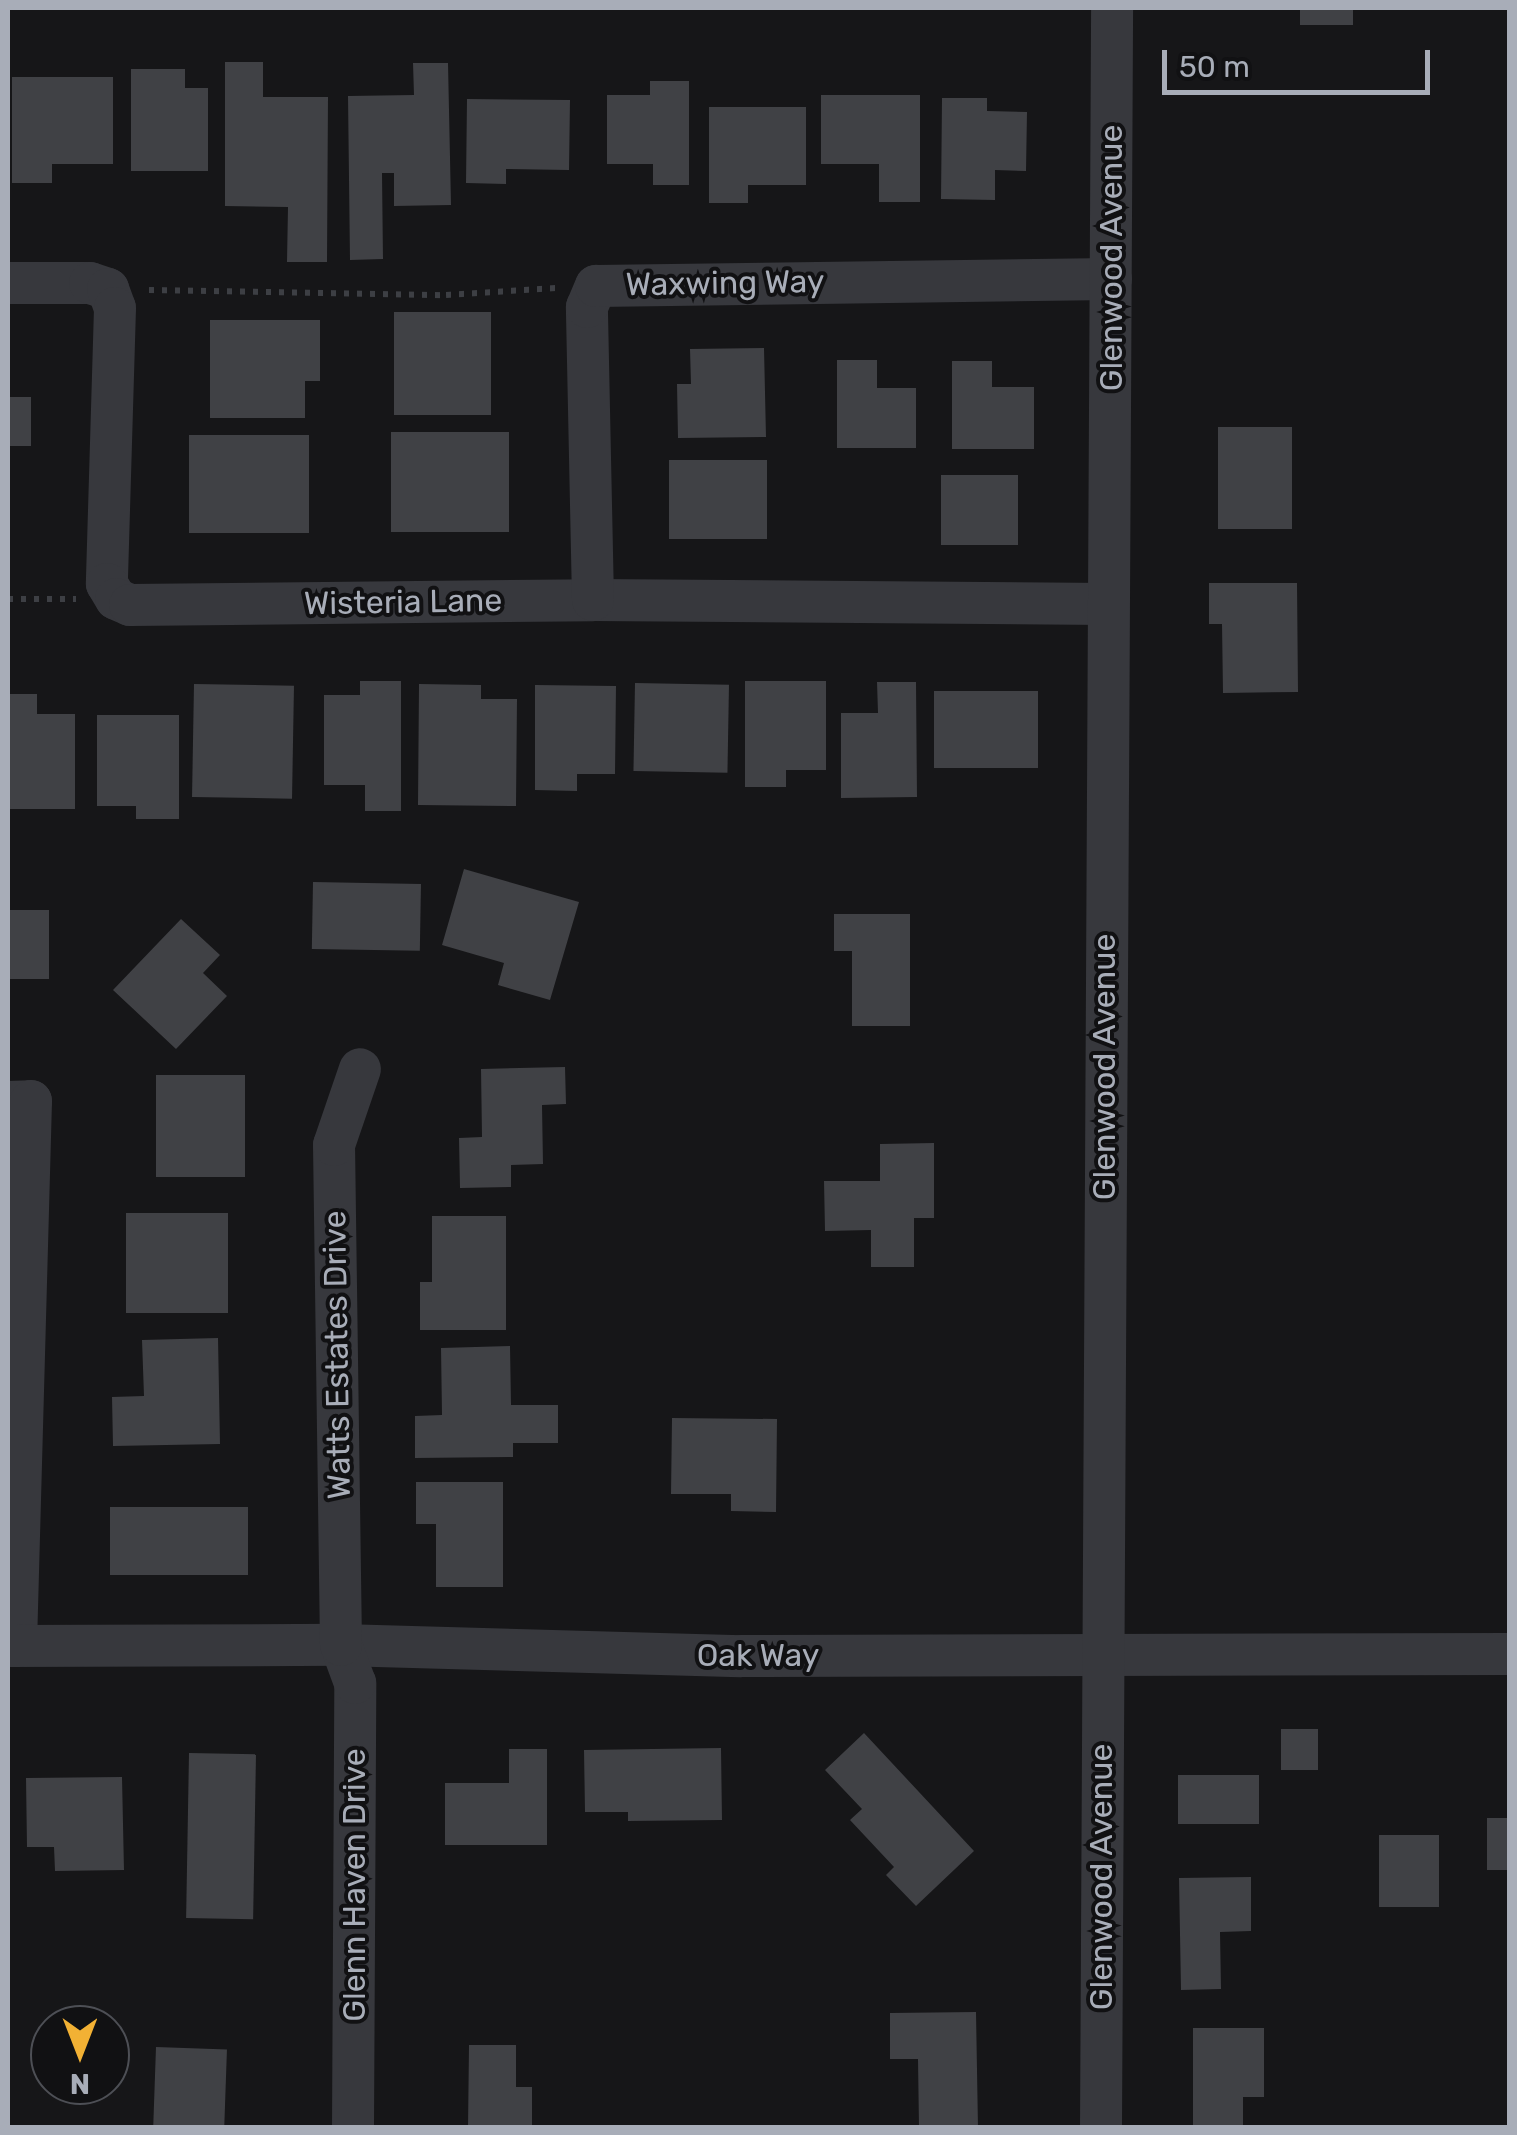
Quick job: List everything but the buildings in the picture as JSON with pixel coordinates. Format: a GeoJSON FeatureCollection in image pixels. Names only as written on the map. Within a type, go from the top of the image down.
{"type":"FeatureCollection","features":[{"type":"Feature","properties":{"kind":"street","name":"Glenwood Avenue"},"geometry":{"type":"LineString","coordinates":[[1101,2128],[1112,8]]}},
{"type":"Feature","properties":{"kind":"street","name":"Waxwing Way"},"geometry":{"type":"LineString","coordinates":[[593,600],[587,307],[596,286],[1111,279]]}},
{"type":"Feature","properties":{"kind":"street"},"geometry":{"type":"LineString","coordinates":[[8,284],[90,283],[108,290],[115,308],[107,584],[116,599]]}},
{"type":"Feature","properties":{"kind":"street","name":"Wisteria Lane"},"geometry":{"type":"LineString","coordinates":[[116,599],[130,605],[593,600],[1107,604]]}},
{"type":"Feature","properties":{"kind":"street","name":"Watts Estates Drive"},"geometry":{"type":"LineString","coordinates":[[341,1645],[334,1145],[360,1069]]}},
{"type":"Feature","properties":{"kind":"street"},"geometry":{"type":"LineString","coordinates":[[8,1102],[30,1101],[12,1646]]}},
{"type":"Feature","properties":{"kind":"street","name":"Oak Way"},"geometry":{"type":"LineString","coordinates":[[12,1646],[341,1645],[741,1656],[1101,1652],[1510,1654]]}},
{"type":"Feature","properties":{"kind":"street","name":"Glenn Haven Drive"},"geometry":{"type":"LineString","coordinates":[[341,1645],[354,1684],[353,2128]]}},
{"type":"Feature","properties":{"kind":"path"},"geometry":{"type":"LineString","coordinates":[[108,290],[446,295],[596,286]]}},
{"type":"Feature","properties":{"kind":"path"},"geometry":{"type":"LineString","coordinates":[[8,599],[116,599]]}}]}
